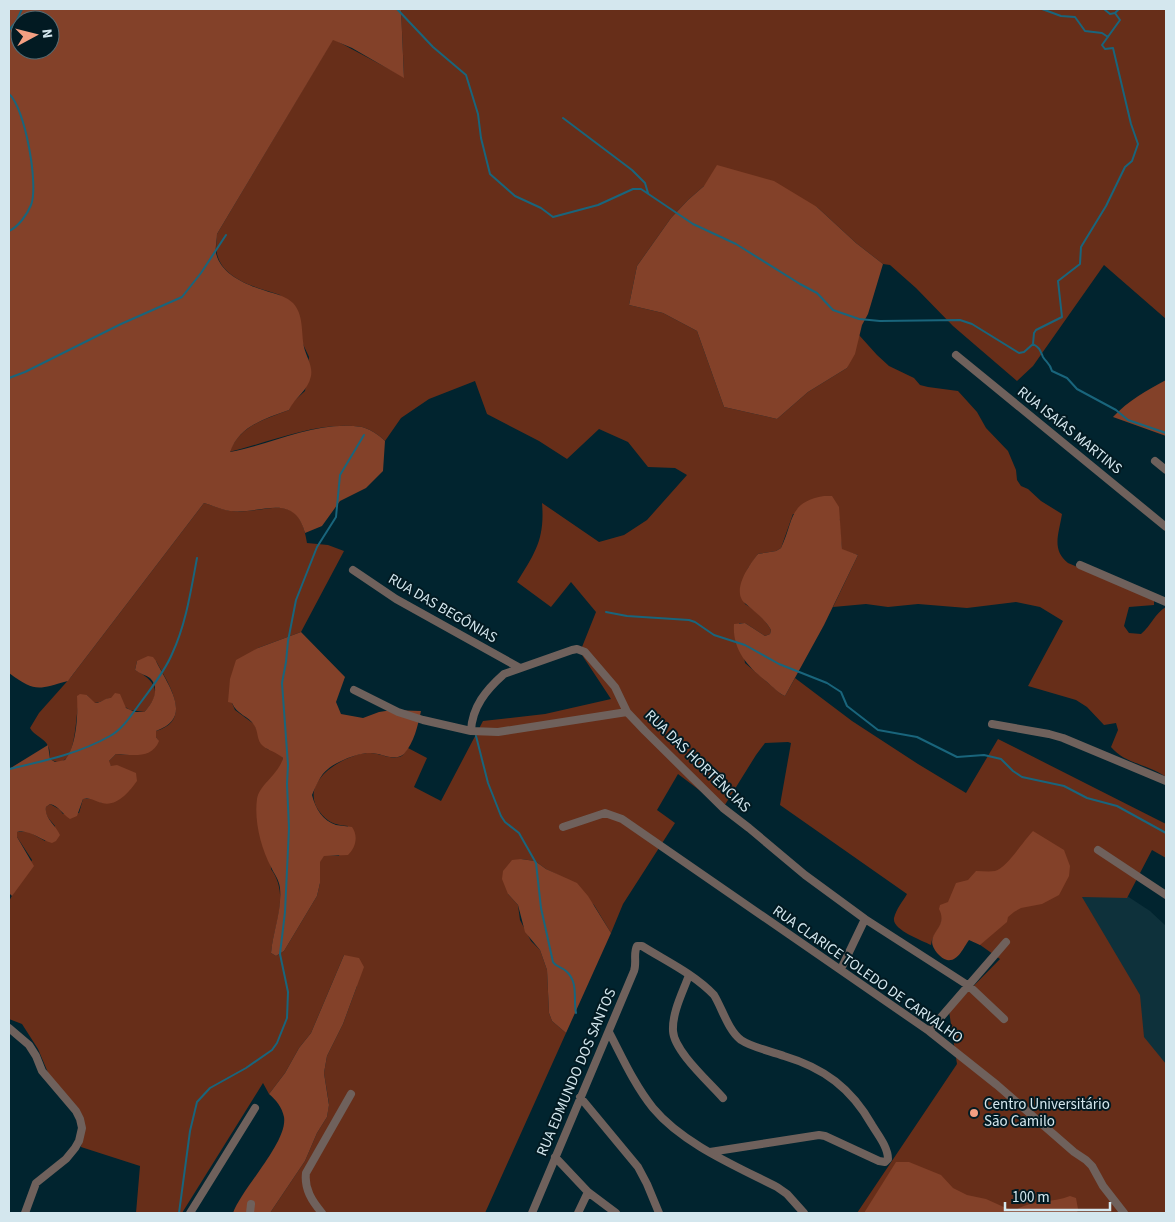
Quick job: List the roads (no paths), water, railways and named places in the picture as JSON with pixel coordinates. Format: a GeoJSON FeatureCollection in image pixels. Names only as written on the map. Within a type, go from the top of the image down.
{"type":"FeatureCollection","features":[{"type":"Feature","properties":{"kind":"street","name":"RUA ISAÍAS MARTINS"},"geometry":{"type":"LineString","coordinates":[[956,355],[1166,527]]}},
{"type":"Feature","properties":{"kind":"street"},"geometry":{"type":"LineString","coordinates":[[1156,461],[1166,470]]}},
{"type":"Feature","properties":{"kind":"street"},"geometry":{"type":"LineString","coordinates":[[1080,565],[1166,602]]}},
{"type":"Feature","properties":{"kind":"street","name":"RUA DAS BEGÔNIAS"},"geometry":{"type":"LineString","coordinates":[[353,570],[396,599],[520,668]]}},
{"type":"Feature","properties":{"kind":"street","name":"RUA DAS HORTÊNCIAS"},"geometry":{"type":"LineString","coordinates":[[471,731],[472,720],[478,704],[504,674],[572,650],[582,650],[615,687],[627,712],[723,808],[804,875],[865,918],[969,986],[1004,1019]]}},
{"type":"Feature","properties":{"kind":"street"},"geometry":{"type":"LineString","coordinates":[[354,690],[398,712],[471,731],[498,732],[627,712]]}},
{"type":"Feature","properties":{"kind":"street"},"geometry":{"type":"LineString","coordinates":[[992,724],[1063,738],[1166,781]]}},
{"type":"Feature","properties":{"kind":"street","name":"RUA CLARICE TOLEDO DE CARVALHO"},"geometry":{"type":"LineString","coordinates":[[563,827],[605,814],[622,820],[841,969],[929,1031],[1086,1160],[1124,1213]]}},
{"type":"Feature","properties":{"kind":"street"},"geometry":{"type":"LineString","coordinates":[[1098,850],[1166,896]]}},
{"type":"Feature","properties":{"kind":"street"},"geometry":{"type":"LineString","coordinates":[[841,969],[865,918]]}},
{"type":"Feature","properties":{"kind":"street"},"geometry":{"type":"LineString","coordinates":[[929,1031],[1006,942]]}},
{"type":"Feature","properties":{"kind":"street","name":"RUA EDMUNDO DOS SANTOS"},"geometry":{"type":"LineString","coordinates":[[532,1213],[634,971],[637,946],[642,946],[689,975]]}},
{"type":"Feature","properties":{"kind":"street"},"geometry":{"type":"LineString","coordinates":[[710,1152],[819,1135],[825,1136],[879,1162],[885,1162],[888,1159],[886,1148],[869,1120],[844,1087],[828,1075],[792,1058],[746,1043],[739,1038],[714,994],[689,975],[676,1010],[674,1022],[675,1039],[680,1050],[723,1098]]}},
{"type":"Feature","properties":{"kind":"street"},"geometry":{"type":"LineString","coordinates":[[9,1028],[29,1045],[42,1071],[76,1111],[82,1128],[79,1142],[66,1159],[36,1183],[25,1213]]}},
{"type":"Feature","properties":{"kind":"street"},"geometry":{"type":"LineString","coordinates":[[609,1032],[653,1108],[672,1126],[710,1152],[777,1187],[787,1194],[804,1213]]}},
{"type":"Feature","properties":{"kind":"street"},"geometry":{"type":"LineString","coordinates":[[322,1213],[307,1189],[305,1182],[306,1173],[351,1094]]}},
{"type":"Feature","properties":{"kind":"street"},"geometry":{"type":"LineString","coordinates":[[580,1097],[638,1168],[648,1184],[659,1213]]}},
{"type":"Feature","properties":{"kind":"street"},"geometry":{"type":"LineString","coordinates":[[190,1213],[255,1108]]}},
{"type":"Feature","properties":{"kind":"street"},"geometry":{"type":"LineString","coordinates":[[555,1157],[588,1192],[616,1213]]}},
{"type":"Feature","properties":{"kind":"street"},"geometry":{"type":"LineString","coordinates":[[578,1213],[588,1192]]}},
{"type":"Feature","properties":{"kind":"street"},"geometry":{"type":"LineString","coordinates":[[250,1213],[251,1204]]}},
{"type":"Feature","properties":{"kind":"waterway"},"geometry":{"type":"LineString","coordinates":[[9,30],[16,22],[22,9]]}},
{"type":"Feature","properties":{"kind":"waterway"},"geometry":{"type":"LineString","coordinates":[[397,9],[433,47],[466,75],[478,114],[481,138],[490,174],[515,196],[541,208],[553,217],[598,205],[633,189],[641,189],[693,224],[736,244],[817,293],[833,310],[859,319],[880,321],[960,320],[972,324],[1019,353],[1024,352],[1033,344],[1036,330],[1062,317],[1058,281],[1080,264],[1081,247],[1106,206],[1125,167],[1132,161],[1138,144],[1131,124],[1113,48],[1105,49],[1102,45],[1120,20],[1115,13]]}},
{"type":"Feature","properties":{"kind":"waterway"},"geometry":{"type":"LineString","coordinates":[[1042,9],[1061,16],[1075,17],[1085,31],[1102,33],[1108,37]]}},
{"type":"Feature","properties":{"kind":"waterway"},"geometry":{"type":"LineString","coordinates":[[1104,9],[1110,14],[1115,13],[1119,9]]}},
{"type":"Feature","properties":{"kind":"waterway"},"geometry":{"type":"LineString","coordinates":[[9,94],[15,102],[25,130],[33,181],[31,205],[25,217],[9,231]]}},
{"type":"Feature","properties":{"kind":"waterway"},"geometry":{"type":"LineString","coordinates":[[563,118],[632,170],[645,183],[648,193]]}},
{"type":"Feature","properties":{"kind":"waterway"},"geometry":{"type":"LineString","coordinates":[[9,378],[182,297],[201,273],[226,235]]}},
{"type":"Feature","properties":{"kind":"waterway"},"geometry":{"type":"LineString","coordinates":[[1033,344],[1040,349],[1052,371],[1067,378],[1077,389],[1116,410],[1128,420],[1166,433]]}},
{"type":"Feature","properties":{"kind":"waterway"},"geometry":{"type":"LineString","coordinates":[[179,1213],[190,1131],[197,1102],[210,1088],[246,1068],[272,1050],[277,1043],[287,1018],[288,992],[280,954],[285,912],[289,828],[288,765],[282,683],[296,600],[317,547],[336,517],[340,475],[364,435]]}},
{"type":"Feature","properties":{"kind":"waterway"},"geometry":{"type":"LineString","coordinates":[[9,769],[86,748],[115,733],[123,725],[166,667],[177,643],[190,595],[197,558]]}},
{"type":"Feature","properties":{"kind":"waterway"},"geometry":{"type":"LineString","coordinates":[[606,612],[627,616],[695,622],[714,635],[745,645],[779,664],[827,683],[841,692],[847,706],[878,730],[917,737],[957,757],[984,755],[1001,759],[1022,777],[1064,786],[1087,798],[1117,806],[1166,833]]}},
{"type":"Feature","properties":{"kind":"waterway"},"geometry":{"type":"LineString","coordinates":[[476,736],[488,783],[501,816],[505,822],[519,833],[536,863],[541,908],[553,962],[566,971],[573,980],[576,1013]]}},
{"type":"Feature","properties":{"kind":"place","name":"Centro Universitário São Camilo"},"geometry":{"type":"Point","coordinates":[974,1113]}}]}
